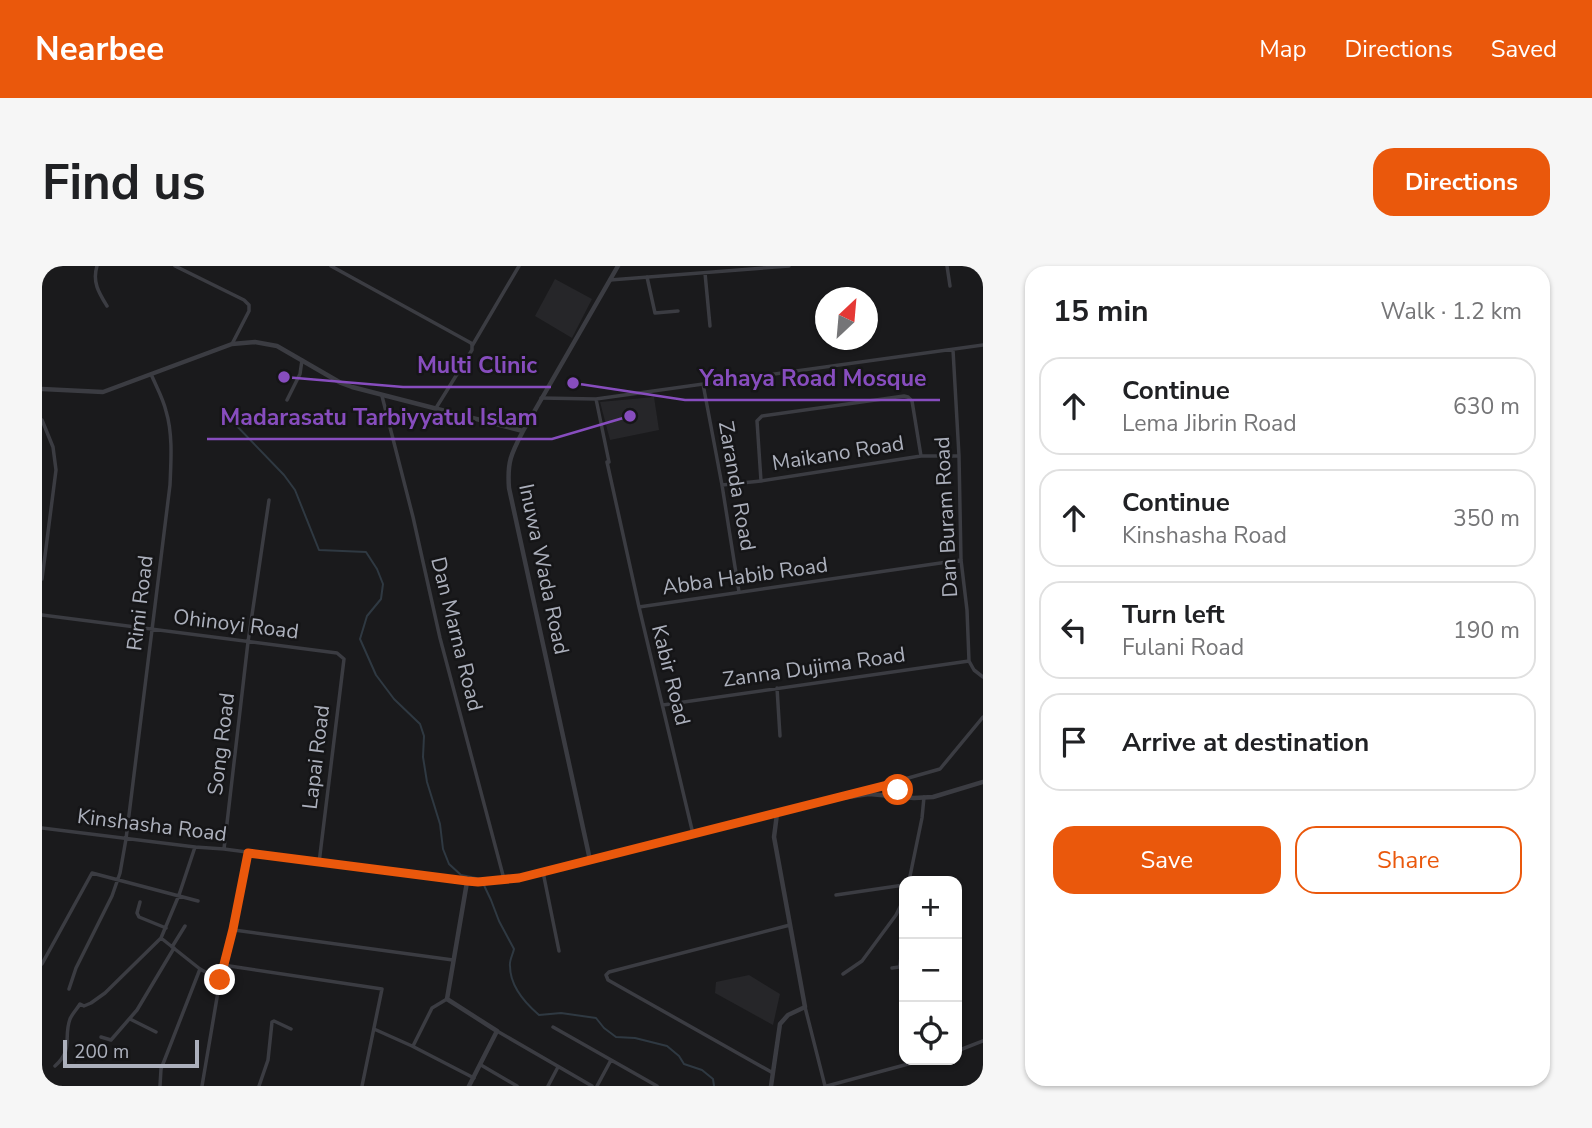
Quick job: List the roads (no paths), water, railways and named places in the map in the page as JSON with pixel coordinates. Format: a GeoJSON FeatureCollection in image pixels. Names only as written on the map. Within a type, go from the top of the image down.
{"type":"FeatureCollection","features":[{"type":"Feature","properties":{"kind":"street"},"geometry":{"type":"LineString","coordinates":[[97,266],[97,290],[107,306]]}},
{"type":"Feature","properties":{"kind":"street"},"geometry":{"type":"LineString","coordinates":[[175,266],[249,304],[249,311],[232,344]]}},
{"type":"Feature","properties":{"kind":"street"},"geometry":{"type":"LineString","coordinates":[[331,266],[471,343],[472,346]]}},
{"type":"Feature","properties":{"kind":"street"},"geometry":{"type":"LineString","coordinates":[[436,408],[519,266]]}},
{"type":"Feature","properties":{"kind":"street","name":"Inuwa Wada Road"},"geometry":{"type":"LineString","coordinates":[[590,860],[509,488],[508,469],[512,451],[618,266]]}},
{"type":"Feature","properties":{"kind":"street"},"geometry":{"type":"LineString","coordinates":[[610,280],[789,266]]}},
{"type":"Feature","properties":{"kind":"street"},"geometry":{"type":"LineString","coordinates":[[947,266],[950,286]]}},
{"type":"Feature","properties":{"kind":"street"},"geometry":{"type":"LineString","coordinates":[[705,273],[710,326]]}},
{"type":"Feature","properties":{"kind":"street"},"geometry":{"type":"LineString","coordinates":[[647,276],[655,313],[678,311]]}},
{"type":"Feature","properties":{"kind":"street"},"geometry":{"type":"LineString","coordinates":[[42,389],[103,391],[232,344],[255,342],[277,346],[341,383],[382,396],[523,431]]}},
{"type":"Feature","properties":{"kind":"street"},"geometry":{"type":"LineString","coordinates":[[541,398],[596,399],[983,345]]}},
{"type":"Feature","properties":{"kind":"street","name":"Dan Buram Road"},"geometry":{"type":"LineString","coordinates":[[953,350],[961,560],[969,661]]}},
{"type":"Feature","properties":{"kind":"street"},"geometry":{"type":"LineString","coordinates":[[288,400],[300,374],[302,359]]}},
{"type":"Feature","properties":{"kind":"street","name":"Rimi Road"},"geometry":{"type":"LineString","coordinates":[[69,989],[80,959],[112,896],[126,839],[170,485],[169,427],[166,411],[151,374]]}},
{"type":"Feature","properties":{"kind":"street","name":"Zaranda Road"},"geometry":{"type":"LineString","coordinates":[[703,384],[739,593]]}},
{"type":"Feature","properties":{"kind":"street","name":"Dan Marna Road"},"geometry":{"type":"LineString","coordinates":[[382,396],[440,638],[504,880]]}},
{"type":"Feature","properties":{"kind":"street"},"geometry":{"type":"LineString","coordinates":[[761,481],[757,421],[762,416],[908,397],[912,401],[921,456]]}},
{"type":"Feature","properties":{"kind":"street","name":"Kabir Road"},"geometry":{"type":"LineString","coordinates":[[596,399],[639,607],[693,834]]}},
{"type":"Feature","properties":{"kind":"street"},"geometry":{"type":"LineString","coordinates":[[42,420],[53,447],[56,470],[42,579]]}},
{"type":"Feature","properties":{"kind":"street","name":"Maikano Road"},"geometry":{"type":"LineString","coordinates":[[722,485],[921,456],[959,456]]}},
{"type":"Feature","properties":{"kind":"street","name":"Abba Habib Road"},"geometry":{"type":"LineString","coordinates":[[607,462],[639,607],[961,560]]}},
{"type":"Feature","properties":{"kind":"street","name":"Song Road"},"geometry":{"type":"LineString","coordinates":[[224,849],[248,642],[269,500]]}},
{"type":"Feature","properties":{"kind":"street","name":"Ohinoyi Road"},"geometry":{"type":"LineString","coordinates":[[42,615],[337,653],[341,656]]}},
{"type":"Feature","properties":{"kind":"street","name":"Lapai Road"},"geometry":{"type":"LineString","coordinates":[[319,863],[344,659],[341,656]]}},
{"type":"Feature","properties":{"kind":"street"},"geometry":{"type":"LineString","coordinates":[[969,661],[974,670],[983,677]]}},
{"type":"Feature","properties":{"kind":"street","name":"Zanna Dujima Road"},"geometry":{"type":"LineString","coordinates":[[663,705],[969,661]]}},
{"type":"Feature","properties":{"kind":"street"},"geometry":{"type":"LineString","coordinates":[[777,688],[780,736]]}},
{"type":"Feature","properties":{"kind":"street"},"geometry":{"type":"LineString","coordinates":[[447,999],[467,881],[519,878],[778,814],[940,769],[983,717]]}},
{"type":"Feature","properties":{"kind":"street"},"geometry":{"type":"LineString","coordinates":[[899,782],[898,790],[904,797]]}},
{"type":"Feature","properties":{"kind":"street"},"geometry":{"type":"LineString","coordinates":[[828,800],[869,794],[933,797],[983,782]]}},
{"type":"Feature","properties":{"kind":"street"},"geometry":{"type":"LineString","coordinates":[[910,876],[924,797]]}},
{"type":"Feature","properties":{"kind":"street"},"geometry":{"type":"LineString","coordinates":[[778,814],[774,837],[806,1007],[826,1086],[904,1065]]}},
{"type":"Feature","properties":{"kind":"street","name":"Kinshasha Road"},"geometry":{"type":"LineString","coordinates":[[42,828],[467,881]]}},
{"type":"Feature","properties":{"kind":"street"},"geometry":{"type":"LineString","coordinates":[[55,1066],[64,1055],[70,1019],[80,1004],[84,1006],[91,1003],[105,993],[161,937],[195,847]]}},
{"type":"Feature","properties":{"kind":"street"},"geometry":{"type":"LineString","coordinates":[[202,1086],[220,980],[248,853]]}},
{"type":"Feature","properties":{"kind":"street"},"geometry":{"type":"LineString","coordinates":[[543,872],[559,951]]}},
{"type":"Feature","properties":{"kind":"street"},"geometry":{"type":"LineString","coordinates":[[42,964],[93,873],[198,901]]}},
{"type":"Feature","properties":{"kind":"street"},"geometry":{"type":"LineString","coordinates":[[836,895],[899,886]]}},
{"type":"Feature","properties":{"kind":"street"},"geometry":{"type":"LineString","coordinates":[[140,902],[137,913],[139,917],[166,928]]}},
{"type":"Feature","properties":{"kind":"street"},"geometry":{"type":"LineString","coordinates":[[843,974],[862,961],[899,908]]}},
{"type":"Feature","properties":{"kind":"street"},"geometry":{"type":"LineString","coordinates":[[773,1073],[608,980],[606,975],[609,972],[790,925]]}},
{"type":"Feature","properties":{"kind":"street"},"geometry":{"type":"LineString","coordinates":[[101,1037],[110,1040],[138,1010],[185,926]]}},
{"type":"Feature","properties":{"kind":"street"},"geometry":{"type":"LineString","coordinates":[[233,929],[453,960]]}},
{"type":"Feature","properties":{"kind":"street"},"geometry":{"type":"LineString","coordinates":[[161,937],[200,969],[220,980]]}},
{"type":"Feature","properties":{"kind":"street"},"geometry":{"type":"LineString","coordinates":[[892,968],[900,965],[903,939]]}},
{"type":"Feature","properties":{"kind":"street"},"geometry":{"type":"LineString","coordinates":[[223,965],[382,989],[362,1086]]}},
{"type":"Feature","properties":{"kind":"street"},"geometry":{"type":"LineString","coordinates":[[160,1086],[161,1069],[200,969]]}},
{"type":"Feature","properties":{"kind":"street"},"geometry":{"type":"LineString","coordinates":[[447,999],[558,1067],[595,1086],[611,1060]]}},
{"type":"Feature","properties":{"kind":"street"},"geometry":{"type":"LineString","coordinates":[[412,1046],[432,1008],[447,999]]}},
{"type":"Feature","properties":{"kind":"street"},"geometry":{"type":"LineString","coordinates":[[771,1086],[780,1024],[788,1015],[806,1007]]}},
{"type":"Feature","properties":{"kind":"street"},"geometry":{"type":"LineString","coordinates":[[130,1019],[156,1032]]}},
{"type":"Feature","properties":{"kind":"street"},"geometry":{"type":"LineString","coordinates":[[260,1086],[268,1060],[272,1022],[292,1029]]}},
{"type":"Feature","properties":{"kind":"street"},"geometry":{"type":"LineString","coordinates":[[553,1027],[657,1086]]}},
{"type":"Feature","properties":{"kind":"street"},"geometry":{"type":"LineString","coordinates":[[374,1029],[474,1078]]}},
{"type":"Feature","properties":{"kind":"street"},"geometry":{"type":"LineString","coordinates":[[469,1086],[497,1031]]}},
{"type":"Feature","properties":{"kind":"street"},"geometry":{"type":"LineString","coordinates":[[962,1049],[983,1041]]}},
{"type":"Feature","properties":{"kind":"street"},"geometry":{"type":"LineString","coordinates":[[481,1065],[517,1086]]}},
{"type":"Feature","properties":{"kind":"street"},"geometry":{"type":"LineString","coordinates":[[548,1086],[558,1067]]}},
{"type":"Feature","properties":{"kind":"waterway"},"geometry":{"type":"LineString","coordinates":[[232,421],[295,490],[319,550],[366,552],[377,569],[383,584],[381,599],[367,616],[360,639],[376,675],[394,699],[420,724],[424,736],[423,757],[427,782],[440,824],[443,849],[449,864],[461,875],[481,879],[514,949],[510,962],[511,974],[519,994],[539,1015],[561,1013],[596,1018],[616,1037],[635,1038],[667,1046],[684,1064],[702,1070],[713,1079],[714,1086]]}},
{"type":"Feature","properties":{"kind":"place","name":"Multi Clinic"},"geometry":{"type":"Point","coordinates":[284,377]}},
{"type":"Feature","properties":{"kind":"place","name":"Yahaya Road Mosque"},"geometry":{"type":"Point","coordinates":[573,383]}},
{"type":"Feature","properties":{"kind":"place","name":"Madarasatu Tarbiyyatul Islam"},"geometry":{"type":"Point","coordinates":[630,416]}}]}
